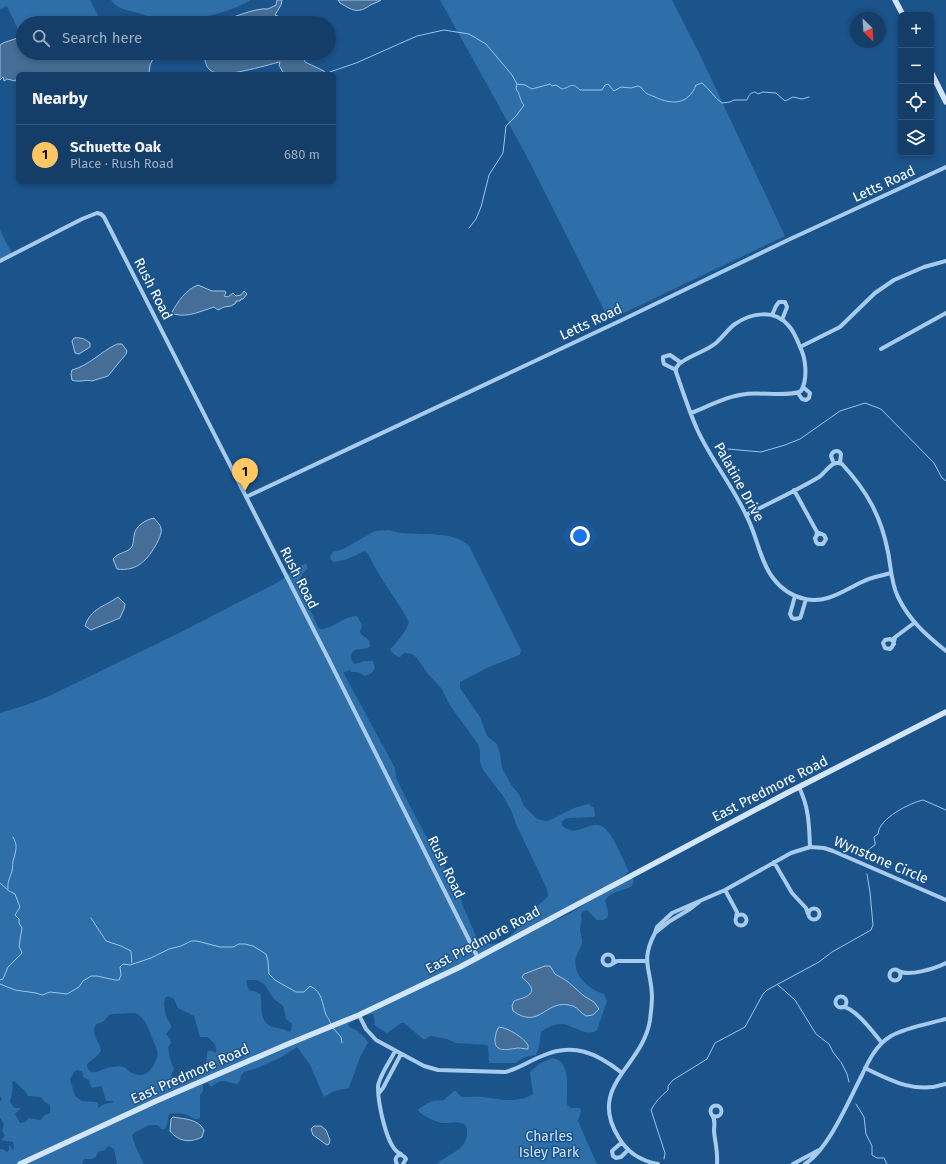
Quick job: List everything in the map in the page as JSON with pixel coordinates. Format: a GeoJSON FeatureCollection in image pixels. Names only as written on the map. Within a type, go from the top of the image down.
{"type":"FeatureCollection","features":[{"type":"Feature","properties":{"kind":"street"},"geometry":{"type":"LineString","coordinates":[[895,0],[901,12]]}},
{"type":"Feature","properties":{"kind":"street"},"geometry":{"type":"LineString","coordinates":[[934,78],[946,102]]}},
{"type":"Feature","properties":{"kind":"street","name":"Letts Road"},"geometry":{"type":"LineString","coordinates":[[246,497],[788,240],[946,167]]}},
{"type":"Feature","properties":{"kind":"street","name":"Rush Road"},"geometry":{"type":"LineString","coordinates":[[0,261],[82,219],[97,213],[101,214],[108,225],[328,658],[478,958]]}},
{"type":"Feature","properties":{"kind":"street"},"geometry":{"type":"LineString","coordinates":[[800,347],[840,327],[875,293],[894,280],[924,267],[946,261]]}},
{"type":"Feature","properties":{"kind":"street"},"geometry":{"type":"LineString","coordinates":[[772,315],[779,302],[785,302],[787,307],[782,320]]}},
{"type":"Feature","properties":{"kind":"street"},"geometry":{"type":"LineString","coordinates":[[881,349],[946,313]]}},
{"type":"Feature","properties":{"kind":"street"},"geometry":{"type":"LineString","coordinates":[[676,370],[677,365],[680,362],[711,346],[730,327],[742,320],[758,314],[772,315],[782,320],[792,331],[803,354],[805,365],[803,387],[798,393],[751,393],[739,395],[691,413]]}},
{"type":"Feature","properties":{"kind":"street","name":"Palatine Drive"},"geometry":{"type":"LineString","coordinates":[[680,362],[670,355],[665,355],[663,357],[664,364],[676,370],[698,430],[732,487],[746,515],[769,573],[776,583],[795,596],[806,599],[820,600],[832,597],[863,581],[874,577],[891,574]]}},
{"type":"Feature","properties":{"kind":"street"},"geometry":{"type":"LineString","coordinates":[[798,393],[802,399],[806,400],[809,398],[810,393],[803,387]]}},
{"type":"Feature","properties":{"kind":"street"},"geometry":{"type":"LineString","coordinates":[[834,464],[831,456],[835,451],[841,454],[840,463],[859,484],[875,510],[884,534],[891,574],[897,595],[904,608],[914,623],[925,635],[946,651]]}},
{"type":"Feature","properties":{"kind":"street"},"geometry":{"type":"LineString","coordinates":[[746,515],[819,476],[834,464],[840,463]]}},
{"type":"Feature","properties":{"kind":"street"},"geometry":{"type":"LineString","coordinates":[[794,490],[816,534],[816,542],[822,545],[825,543],[825,536],[822,534],[816,534]]}},
{"type":"Feature","properties":{"kind":"street"},"geometry":{"type":"LineString","coordinates":[[795,596],[790,614],[795,620],[800,618],[806,599]]}},
{"type":"Feature","properties":{"kind":"street"},"geometry":{"type":"LineString","coordinates":[[892,638],[894,644],[891,648],[884,648],[883,644],[886,639],[892,638],[914,623]]}},
{"type":"Feature","properties":{"kind":"street","name":"East Predmore Road"},"geometry":{"type":"LineString","coordinates":[[20,1164],[163,1098],[359,1015],[478,958],[646,867],[946,712]]}},
{"type":"Feature","properties":{"kind":"street"},"geometry":{"type":"LineString","coordinates":[[799,787],[808,810],[810,847]]}},
{"type":"Feature","properties":{"kind":"street","name":"Wynstone Circle"},"geometry":{"type":"LineString","coordinates":[[658,1164],[635,1156],[621,1142],[612,1125],[609,1104],[610,1094],[622,1072],[637,1053],[644,1040],[650,1021],[652,996],[646,961],[648,948],[659,924],[672,913],[725,890],[797,850],[810,847],[824,848],[833,851],[946,900]]}},
{"type":"Feature","properties":{"kind":"street"},"geometry":{"type":"LineString","coordinates":[[774,862],[792,893],[806,908],[811,918],[817,918],[819,915],[816,909],[806,908]]}},
{"type":"Feature","properties":{"kind":"street"},"geometry":{"type":"LineString","coordinates":[[725,890],[737,912],[745,917],[746,923],[743,925],[739,925],[737,923],[737,912]]}},
{"type":"Feature","properties":{"kind":"street"},"geometry":{"type":"LineString","coordinates":[[808,914],[812,909]]}},
{"type":"Feature","properties":{"kind":"street"},"geometry":{"type":"LineString","coordinates":[[736,918],[742,915]]}},
{"type":"Feature","properties":{"kind":"street"},"geometry":{"type":"LineString","coordinates":[[617,961],[609,955],[606,955],[603,963],[609,966],[617,961],[646,961]]}},
{"type":"Feature","properties":{"kind":"street"},"geometry":{"type":"LineString","coordinates":[[612,957],[612,964]]}},
{"type":"Feature","properties":{"kind":"street"},"geometry":{"type":"LineString","coordinates":[[904,973],[898,980],[894,980],[890,975],[894,970],[904,973],[934,968],[946,963]]}},
{"type":"Feature","properties":{"kind":"street"},"geometry":{"type":"LineString","coordinates":[[899,971],[900,977]]}},
{"type":"Feature","properties":{"kind":"street"},"geometry":{"type":"LineString","coordinates":[[848,1008],[838,1006],[835,1001],[837,998],[842,996],[845,998],[848,1008],[863,1021],[882,1043]]}},
{"type":"Feature","properties":{"kind":"street"},"geometry":{"type":"LineString","coordinates":[[842,1007],[846,1002]]}},
{"type":"Feature","properties":{"kind":"street"},"geometry":{"type":"LineString","coordinates":[[359,1015],[366,1029],[373,1037],[395,1051],[424,1066],[438,1070],[505,1072],[513,1070],[547,1054],[564,1050],[576,1050],[593,1054],[622,1072]]}},
{"type":"Feature","properties":{"kind":"street"},"geometry":{"type":"LineString","coordinates":[[805,1164],[814,1158],[832,1133],[865,1068],[874,1052],[882,1043],[891,1036],[903,1031],[946,1019]]}},
{"type":"Feature","properties":{"kind":"street"},"geometry":{"type":"LineString","coordinates":[[395,1051],[378,1087],[380,1110],[386,1131],[396,1152],[395,1161],[397,1164]]}},
{"type":"Feature","properties":{"kind":"street"},"geometry":{"type":"LineString","coordinates":[[379,1093],[401,1054]]}},
{"type":"Feature","properties":{"kind":"street"},"geometry":{"type":"LineString","coordinates":[[865,1068],[894,1082],[908,1086],[932,1088],[946,1084]]}},
{"type":"Feature","properties":{"kind":"street"},"geometry":{"type":"LineString","coordinates":[[385,1070],[391,1073]]}},
{"type":"Feature","properties":{"kind":"street"},"geometry":{"type":"LineString","coordinates":[[715,1120],[712,1115],[711,1108],[717,1106],[720,1107],[721,1111],[715,1120],[714,1130],[718,1153],[717,1164]]}},
{"type":"Feature","properties":{"kind":"street"},"geometry":{"type":"LineString","coordinates":[[712,1115],[719,1115]]}},
{"type":"Feature","properties":{"kind":"street"},"geometry":{"type":"LineString","coordinates":[[621,1142],[612,1151],[613,1156],[619,1158],[628,1150]]}},
{"type":"Feature","properties":{"kind":"street"},"geometry":{"type":"LineString","coordinates":[[793,1164],[820,1150]]}},
{"type":"Feature","properties":{"kind":"street"},"geometry":{"type":"LineString","coordinates":[[396,1152],[404,1156],[406,1159],[404,1164]]}},
{"type":"Feature","properties":{"kind":"street"},"geometry":{"type":"LineString","coordinates":[[396,1158],[401,1154]]}},
{"type":"Feature","properties":{"kind":"green space"},"geometry":{"type":"Polygon","coordinates":[[[0,0],[90,0],[98,16],[16,16],[16,25],[7,6],[0,9],[0,0]]]}},
{"type":"Feature","properties":{"kind":"green space"},"geometry":{"type":"Polygon","coordinates":[[[111,0],[251,0],[230,10],[205,16],[148,16],[122,8],[113,3],[111,0]]]}},
{"type":"Feature","properties":{"kind":"green space"},"geometry":{"type":"Polygon","coordinates":[[[440,0],[672,0],[701,57],[785,236],[609,320],[525,153],[440,0]]]}},
{"type":"Feature","properties":{"kind":"green space"},"geometry":{"type":"Polygon","coordinates":[[[0,230],[12,254],[0,260],[0,230]]]}},
{"type":"Feature","properties":{"kind":"green space"},"geometry":{"type":"Polygon","coordinates":[[[389,530],[400,533],[447,536],[463,541],[469,546],[521,650],[520,655],[489,667],[460,682],[460,688],[480,717],[487,736],[497,744],[502,768],[512,786],[519,794],[524,806],[537,819],[545,821],[574,808],[589,804],[594,808],[595,815],[593,817],[567,818],[562,821],[562,825],[572,831],[593,825],[603,827],[614,840],[628,870],[624,876],[548,923],[567,915],[631,878],[634,879],[632,886],[614,893],[605,900],[608,911],[608,917],[606,919],[597,920],[587,910],[582,912],[581,915],[582,919],[580,930],[582,941],[576,957],[576,970],[587,985],[604,994],[607,1001],[597,1030],[592,1032],[584,1032],[566,1025],[553,1025],[541,1032],[539,1047],[536,1055],[525,1057],[515,1063],[489,1063],[487,1045],[456,1043],[447,1039],[430,1036],[423,1039],[404,1023],[401,1023],[387,1033],[374,1025],[375,1021],[373,1014],[362,1016],[348,1024],[349,1027],[363,1035],[368,1043],[360,1057],[349,1088],[334,1091],[324,1097],[310,1065],[297,1047],[280,1058],[244,1072],[237,1084],[221,1081],[211,1087],[208,1083],[203,1084],[203,1091],[200,1095],[200,1118],[195,1119],[187,1115],[177,1113],[170,1114],[165,1129],[161,1129],[158,1125],[149,1125],[134,1133],[132,1136],[144,1164],[117,1164],[114,1149],[109,1146],[105,1150],[98,1152],[96,1157],[92,1159],[84,1159],[82,1164],[0,1164],[0,1149],[7,1152],[10,1145],[13,1151],[14,1147],[13,1142],[1,1140],[5,1136],[2,1131],[4,1124],[0,1118],[0,1101],[2,1100],[0,1096],[0,713],[47,697],[181,632],[280,581],[306,563],[308,568],[303,573],[298,583],[319,629],[324,629],[347,618],[357,616],[362,625],[360,632],[361,634],[369,640],[370,646],[368,648],[354,650],[351,657],[355,664],[364,661],[373,661],[375,668],[372,673],[365,676],[358,672],[351,672],[350,670],[344,672],[344,674],[395,768],[396,778],[433,849],[446,869],[448,878],[454,880],[458,884],[462,904],[477,938],[486,944],[502,941],[511,935],[525,917],[548,896],[547,889],[516,824],[511,810],[503,796],[483,770],[480,762],[480,751],[478,744],[449,704],[442,689],[427,673],[417,658],[412,654],[404,653],[400,657],[396,656],[390,649],[401,637],[409,622],[377,572],[368,554],[365,551],[345,560],[334,562],[331,560],[330,556],[333,552],[343,549],[375,531],[389,530]],[[257,980],[246,981],[249,990],[257,992],[261,995],[262,1014],[265,1022],[273,1027],[289,1032],[291,1031],[292,1024],[286,1019],[283,1006],[274,999],[264,984],[257,980]],[[168,996],[165,998],[164,1005],[166,1016],[171,1025],[171,1028],[166,1034],[171,1043],[168,1047],[170,1060],[174,1068],[171,1076],[176,1078],[185,1077],[191,1074],[200,1065],[205,1066],[208,1051],[216,1053],[216,1048],[213,1042],[207,1037],[200,1037],[194,1016],[178,1008],[174,999],[168,996]],[[135,1013],[109,1015],[103,1022],[96,1024],[94,1028],[101,1051],[87,1064],[88,1069],[96,1072],[111,1067],[120,1067],[125,1068],[137,1075],[143,1075],[149,1072],[158,1055],[146,1023],[135,1013]],[[77,1070],[74,1072],[70,1079],[75,1096],[82,1101],[96,1102],[98,1103],[98,1108],[104,1104],[114,1102],[106,1101],[101,1086],[91,1087],[89,1080],[83,1077],[82,1071],[77,1070]],[[14,1081],[12,1082],[13,1087],[10,1102],[14,1108],[21,1108],[15,1114],[20,1123],[25,1122],[29,1118],[40,1120],[45,1115],[50,1113],[50,1105],[41,1097],[28,1096],[26,1092],[14,1081]]]}},
{"type":"Feature","properties":{"kind":"green space","name":"Charles Isley Park"},"geometry":{"type":"Polygon","coordinates":[[[552,1058],[563,1064],[567,1076],[567,1104],[571,1108],[580,1108],[581,1111],[578,1121],[598,1164],[437,1164],[462,1146],[466,1137],[467,1128],[462,1123],[442,1123],[436,1121],[425,1116],[418,1110],[432,1101],[444,1100],[454,1091],[456,1091],[460,1096],[466,1097],[515,1100],[527,1097],[533,1094],[530,1072],[539,1064],[552,1058]]]}},
{"type":"Feature","properties":{"kind":"shaded area"},"geometry":{"type":"Polygon","coordinates":[[[277,0],[282,0],[281,5],[275,15],[278,16],[236,16],[250,11],[268,9],[276,5],[277,0]]]}},
{"type":"Feature","properties":{"kind":"shaded area"},"geometry":{"type":"Polygon","coordinates":[[[338,0],[381,0],[361,10],[354,10],[340,3],[338,0]]]}},
{"type":"Feature","properties":{"kind":"shaded area"},"geometry":{"type":"Polygon","coordinates":[[[16,38],[16,60],[152,60],[149,72],[16,72],[15,81],[7,79],[4,81],[3,77],[0,80],[0,45],[16,38]]]}},
{"type":"Feature","properties":{"kind":"shaded area"},"geometry":{"type":"Polygon","coordinates":[[[206,60],[305,60],[305,62],[325,72],[283,72],[279,65],[280,62],[237,72],[214,72],[210,70],[206,60]]]}},
{"type":"Feature","properties":{"kind":"shaded area"},"geometry":{"type":"Polygon","coordinates":[[[198,285],[212,291],[225,291],[226,293],[224,296],[228,297],[233,293],[236,296],[241,295],[244,291],[247,294],[243,299],[236,301],[236,303],[231,306],[218,310],[214,307],[189,315],[174,314],[172,312],[182,297],[193,287],[198,285]]]}},
{"type":"Feature","properties":{"kind":"shaded area"},"geometry":{"type":"Polygon","coordinates":[[[74,338],[86,340],[90,343],[90,347],[79,354],[75,353],[72,341],[74,338]]]}},
{"type":"Feature","properties":{"kind":"shaded area"},"geometry":{"type":"Polygon","coordinates":[[[117,344],[122,344],[127,351],[108,376],[92,381],[72,380],[72,370],[90,362],[117,344]]]}},
{"type":"Feature","properties":{"kind":"shaded area"},"geometry":{"type":"Polygon","coordinates":[[[154,518],[161,528],[161,532],[157,543],[150,554],[137,566],[117,569],[113,559],[131,548],[138,526],[147,520],[154,518]]]}},
{"type":"Feature","properties":{"kind":"shaded area"},"geometry":{"type":"Polygon","coordinates":[[[118,597],[125,604],[120,618],[91,630],[85,626],[91,615],[98,608],[118,597]]]}},
{"type":"Feature","properties":{"kind":"shaded area"},"geometry":{"type":"Polygon","coordinates":[[[545,966],[550,966],[555,974],[567,981],[584,996],[594,1002],[599,1009],[593,1015],[586,1016],[575,1007],[564,1004],[549,1009],[537,1016],[530,1017],[522,1016],[513,1011],[512,1006],[514,1001],[528,996],[531,991],[529,984],[522,977],[524,974],[545,966]]]}},
{"type":"Feature","properties":{"kind":"shaded area"},"geometry":{"type":"Polygon","coordinates":[[[499,1027],[507,1029],[519,1036],[526,1042],[528,1049],[499,1049],[495,1044],[495,1039],[499,1027]]]}},
{"type":"Feature","properties":{"kind":"shaded area"},"geometry":{"type":"Polygon","coordinates":[[[173,1117],[191,1120],[201,1126],[204,1130],[202,1137],[189,1141],[173,1135],[170,1131],[171,1119],[173,1117]]]}},
{"type":"Feature","properties":{"kind":"shaded area"},"geometry":{"type":"Polygon","coordinates":[[[314,1126],[321,1126],[326,1130],[330,1140],[329,1144],[327,1145],[313,1135],[311,1129],[314,1126]]]}},
{"type":"Feature","properties":{"kind":"waterway"},"geometry":{"type":"LineString","coordinates":[[330,72],[356,63],[417,36],[444,30],[469,34],[486,44],[512,75],[517,84],[516,89],[524,105],[506,126],[503,153],[489,175],[481,207],[476,219],[469,228]]}},
{"type":"Feature","properties":{"kind":"waterway"},"geometry":{"type":"LineString","coordinates":[[517,84],[525,85],[532,89],[550,84],[552,86],[556,85],[562,89],[572,85],[580,90],[602,90],[605,85],[608,84],[614,91],[621,87],[631,88],[638,86],[661,100],[673,102],[684,100],[693,92],[696,85],[702,83],[722,103],[734,100],[747,100],[750,94],[755,92],[758,94],[763,92],[776,93],[785,101],[793,97],[802,99],[809,97]]}},
{"type":"Feature","properties":{"kind":"waterway"},"geometry":{"type":"LineString","coordinates":[[728,449],[761,452],[785,445],[800,439],[840,411],[865,403],[881,409],[934,463],[942,478],[946,481]]}},
{"type":"Feature","properties":{"kind":"waterway"},"geometry":{"type":"LineString","coordinates":[[867,859],[865,852],[875,845],[874,837],[878,834],[884,822],[896,812],[911,804],[923,800],[946,810]]}},
{"type":"Feature","properties":{"kind":"waterway"},"geometry":{"type":"LineString","coordinates":[[8,889],[8,882],[12,871],[16,848],[16,843],[13,837]]}},
{"type":"Feature","properties":{"kind":"waterway"},"geometry":{"type":"LineString","coordinates":[[664,1159],[665,1153],[651,1110],[654,1104],[668,1090],[668,1086],[673,1080],[707,1059],[715,1043],[745,1027],[763,994],[767,990],[819,962],[832,952],[871,930],[873,925],[867,874]]}},
{"type":"Feature","properties":{"kind":"waterway"},"geometry":{"type":"LineString","coordinates":[[0,883],[15,894],[20,907],[15,915],[19,919],[19,923],[22,928],[19,946],[22,953],[8,967],[3,979],[0,980]]}},
{"type":"Feature","properties":{"kind":"waterway"},"geometry":{"type":"LineString","coordinates":[[91,918],[106,941],[131,951],[132,963]]}},
{"type":"Feature","properties":{"kind":"waterway"},"geometry":{"type":"LineString","coordinates":[[0,984],[15,990],[42,995],[50,992],[67,994],[79,987],[83,981],[91,976],[119,980],[121,975],[120,967],[123,964],[130,965],[151,958],[169,949],[181,946],[191,941],[197,941],[220,947],[233,947],[239,944],[245,944],[253,946],[266,954],[269,974],[275,980],[296,992],[304,992],[310,986],[314,989],[320,995],[326,1015],[331,1024]]}},
{"type":"Feature","properties":{"kind":"waterway"},"geometry":{"type":"LineString","coordinates":[[778,985],[795,1000],[816,1034],[829,1044],[840,1061]]}},
{"type":"Feature","properties":{"kind":"waterway"},"geometry":{"type":"LineString","coordinates":[[333,1028],[341,1037],[342,1043]]}},
{"type":"Feature","properties":{"kind":"waterway"},"geometry":{"type":"LineString","coordinates":[[841,1062],[849,1082]]}},
{"type":"Feature","properties":{"kind":"waterway"},"geometry":{"type":"LineString","coordinates":[[856,1104],[864,1117],[866,1134],[872,1146],[872,1155],[877,1158],[884,1158],[887,1164]]}},
{"type":"Feature","properties":{"kind":"place","name":"Schuette Oak"},"geometry":{"type":"Point","coordinates":[245,491]}}]}
